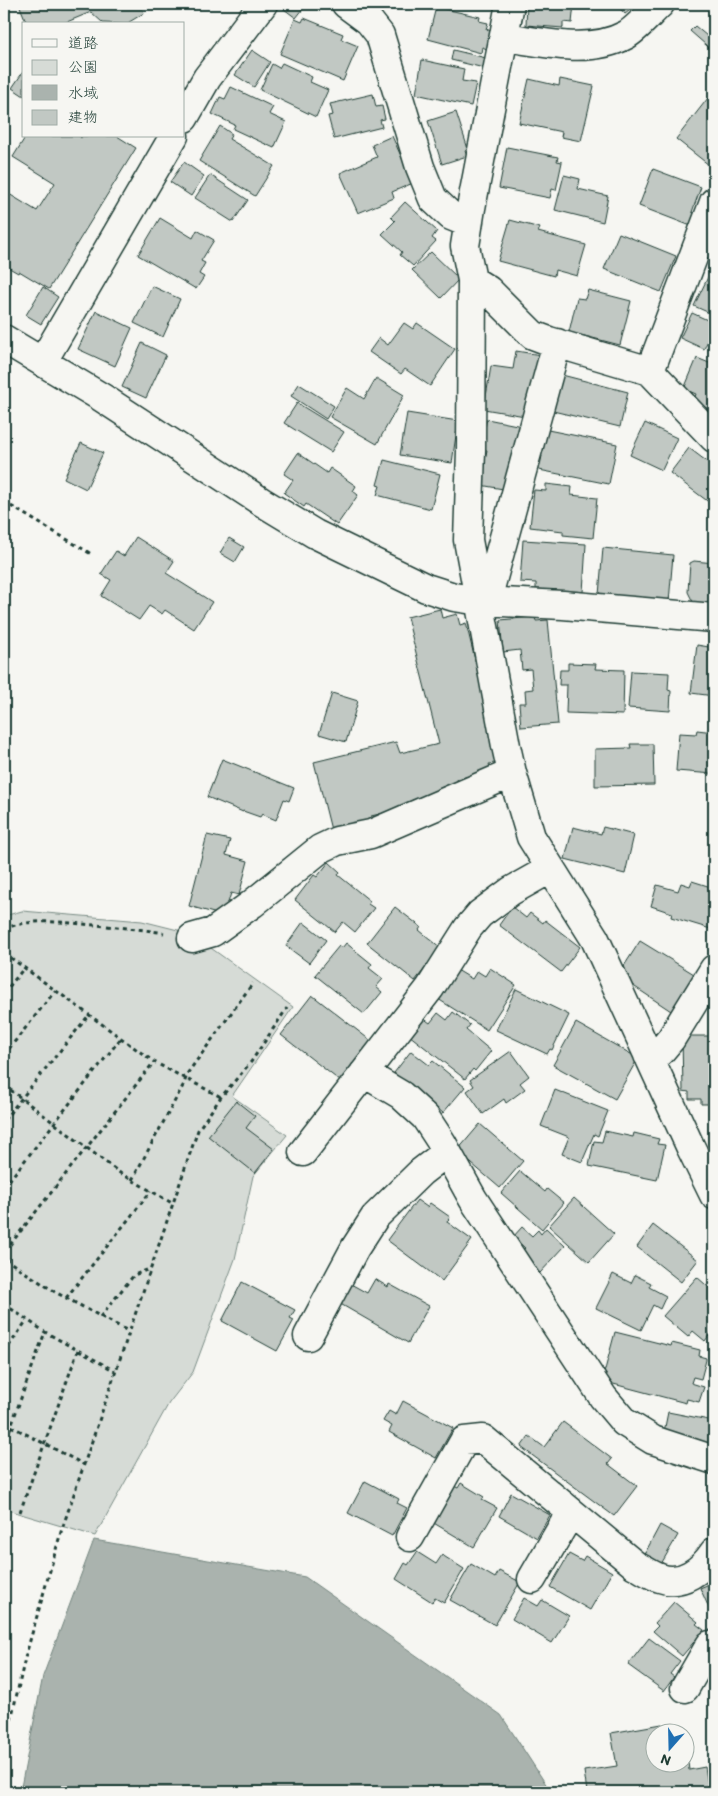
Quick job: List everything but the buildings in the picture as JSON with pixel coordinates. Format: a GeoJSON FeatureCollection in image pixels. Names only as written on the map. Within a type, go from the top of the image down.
{"type":"FeatureCollection","features":[{"type":"Feature","properties":{"kind":"street"},"geometry":{"type":"LineString","coordinates":[[185,116],[206,78],[263,4]]}},
{"type":"Feature","properties":{"kind":"street"},"geometry":{"type":"LineString","coordinates":[[346,4],[369,21],[380,35],[420,168],[433,199],[451,216],[468,223]]}},
{"type":"Feature","properties":{"kind":"street"},"geometry":{"type":"LineString","coordinates":[[510,4],[494,81],[465,246],[472,280],[471,450],[468,540],[485,602],[512,773],[531,837],[595,939],[714,1195]]}},
{"type":"Feature","properties":{"kind":"street"},"geometry":{"type":"LineString","coordinates":[[504,37],[567,45],[608,43],[628,34],[660,4]]}},
{"type":"Feature","properties":{"kind":"street"},"geometry":{"type":"LineString","coordinates":[[43,361],[173,138]]}},
{"type":"Feature","properties":{"kind":"street"},"geometry":{"type":"LineString","coordinates":[[650,371],[714,202]]}},
{"type":"Feature","properties":{"kind":"street"},"geometry":{"type":"LineString","coordinates":[[472,280],[488,290],[533,334],[650,371],[714,438]]}},
{"type":"Feature","properties":{"kind":"street"},"geometry":{"type":"LineString","coordinates":[[4,339],[43,361],[315,534],[426,588],[454,597],[485,602],[714,618]]}},
{"type":"Feature","properties":{"kind":"street"},"geometry":{"type":"LineString","coordinates":[[485,602],[494,576],[557,343]]}},
{"type":"Feature","properties":{"kind":"street"},"geometry":{"type":"LineString","coordinates":[[192,938],[213,932],[252,904],[320,849],[337,841],[371,834],[512,773]]}},
{"type":"Feature","properties":{"kind":"street"},"geometry":{"type":"LineString","coordinates":[[302,1152],[430,988],[468,928],[480,914],[510,890],[550,870]]}},
{"type":"Feature","properties":{"kind":"street"},"geometry":{"type":"LineString","coordinates":[[648,1055],[660,1052],[671,1040],[714,969]]}},
{"type":"Feature","properties":{"kind":"street"},"geometry":{"type":"LineString","coordinates":[[364,1073],[401,1095],[425,1117],[473,1199],[603,1397],[624,1422],[653,1440],[714,1460]]}},
{"type":"Feature","properties":{"kind":"street"},"geometry":{"type":"LineString","coordinates":[[308,1336],[355,1248],[376,1217],[422,1172],[447,1152]]}},
{"type":"Feature","properties":{"kind":"street"},"geometry":{"type":"LineString","coordinates":[[410,1537],[464,1441],[483,1439],[635,1565],[661,1579],[680,1580],[698,1571],[714,1552]]}},
{"type":"Feature","properties":{"kind":"street"},"geometry":{"type":"LineString","coordinates":[[532,1579],[571,1512]]}},
{"type":"Feature","properties":{"kind":"street"},"geometry":{"type":"LineString","coordinates":[[685,1688],[710,1645],[714,1645]]}},
{"type":"Feature","properties":{"kind":"path"},"geometry":{"type":"LineString","coordinates":[[4,502],[94,555]]}},
{"type":"Feature","properties":{"kind":"path"},"geometry":{"type":"LineString","coordinates":[[4,929],[11,926],[50,922],[142,929],[192,938]]}},
{"type":"Feature","properties":{"kind":"path"},"geometry":{"type":"LineString","coordinates":[[4,953],[154,1062],[221,1097]]}},
{"type":"Feature","properties":{"kind":"path"},"geometry":{"type":"LineString","coordinates":[[4,993],[24,968]]}},
{"type":"Feature","properties":{"kind":"path"},"geometry":{"type":"LineString","coordinates":[[132,1180],[185,1079],[253,983]]}},
{"type":"Feature","properties":{"kind":"path"},"geometry":{"type":"LineString","coordinates":[[4,1055],[55,991]]}},
{"type":"Feature","properties":{"kind":"path"},"geometry":{"type":"LineString","coordinates":[[4,1751],[25,1658],[61,1532],[198,1130],[221,1097],[251,1062],[287,1008]]}},
{"type":"Feature","properties":{"kind":"path"},"geometry":{"type":"LineString","coordinates":[[4,1120],[89,1015]]}},
{"type":"Feature","properties":{"kind":"path"},"geometry":{"type":"LineString","coordinates":[[4,1187],[121,1038]]}},
{"type":"Feature","properties":{"kind":"path"},"geometry":{"type":"LineString","coordinates":[[128,1331],[66,1298],[8,1261],[4,1250],[154,1062]]}},
{"type":"Feature","properties":{"kind":"path"},"geometry":{"type":"LineString","coordinates":[[4,1085],[120,1174],[172,1203]]}},
{"type":"Feature","properties":{"kind":"path"},"geometry":{"type":"LineString","coordinates":[[66,1298],[150,1191]]}},
{"type":"Feature","properties":{"kind":"path"},"geometry":{"type":"LineString","coordinates":[[100,1317],[134,1275],[150,1269]]}},
{"type":"Feature","properties":{"kind":"path"},"geometry":{"type":"LineString","coordinates":[[4,1304],[45,1332],[115,1371]]}},
{"type":"Feature","properties":{"kind":"path"},"geometry":{"type":"LineString","coordinates":[[4,1353],[26,1320]]}},
{"type":"Feature","properties":{"kind":"path"},"geometry":{"type":"LineString","coordinates":[[4,1445],[45,1332]]}},
{"type":"Feature","properties":{"kind":"path"},"geometry":{"type":"LineString","coordinates":[[20,1512],[78,1350]]}},
{"type":"Feature","properties":{"kind":"path"},"geometry":{"type":"LineString","coordinates":[[11,1426],[83,1464]]}},
{"type":"Feature","properties":{"kind":"green space"},"geometry":{"type":"Polygon","coordinates":[[[22,911],[142,921],[190,933],[293,1007],[232,1096],[287,1135],[253,1176],[235,1259],[193,1372],[169,1403],[95,1536],[4,1509],[4,916],[22,911]]]}},
{"type":"Feature","properties":{"kind":"water"},"geometry":{"type":"Polygon","coordinates":[[[94,1540],[305,1577],[501,1715],[551,1792],[20,1792],[43,1676],[94,1540]]]}}]}
